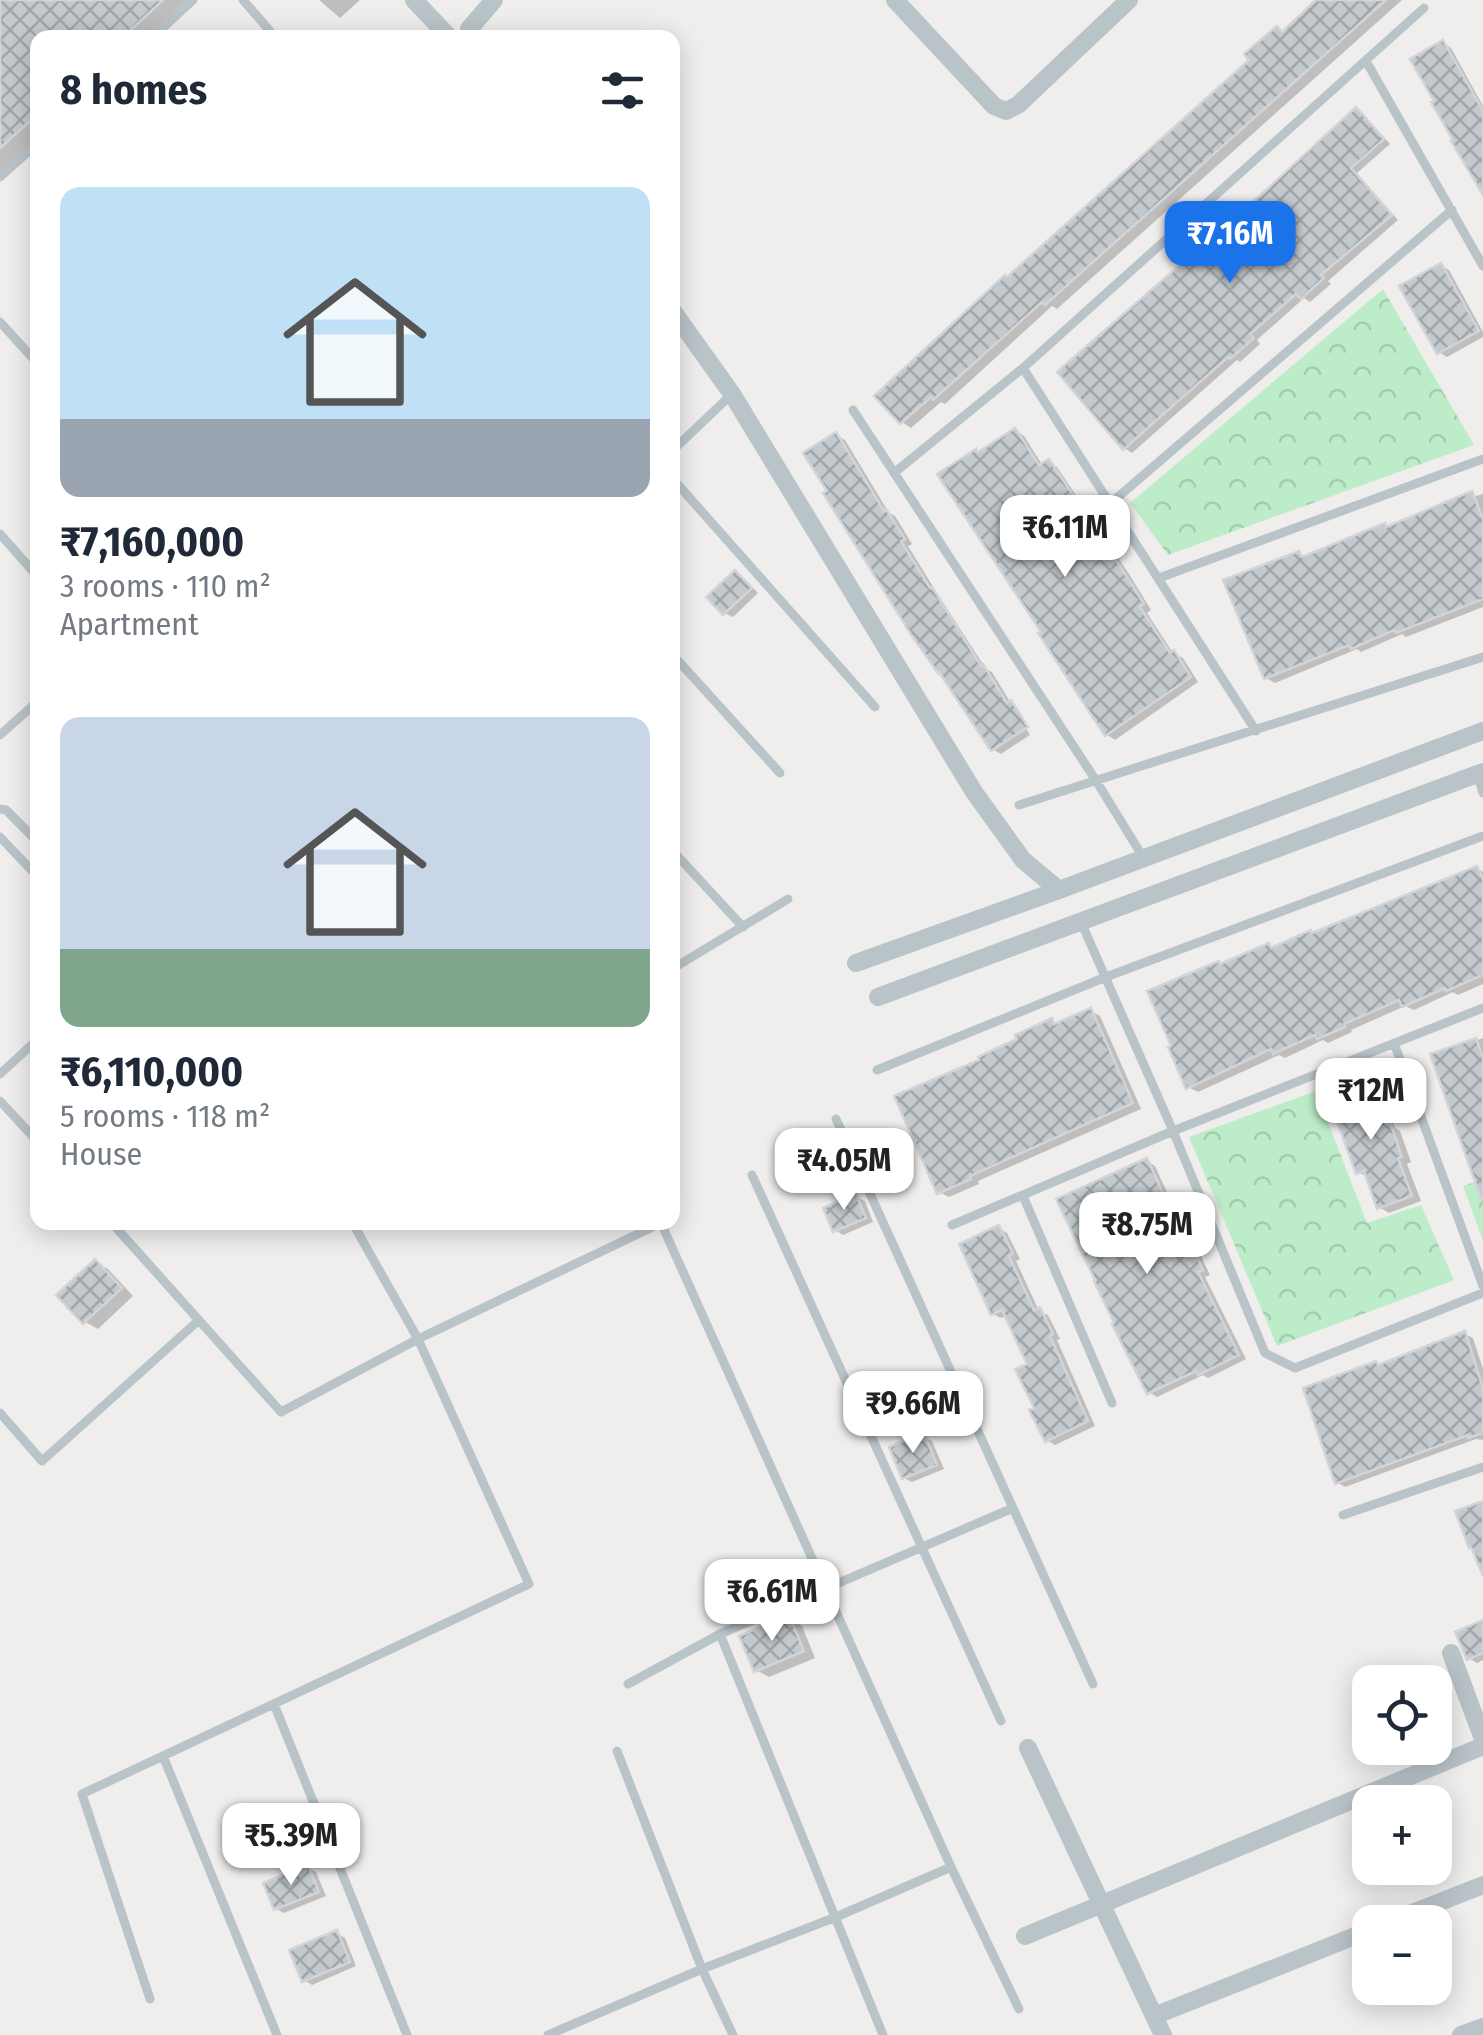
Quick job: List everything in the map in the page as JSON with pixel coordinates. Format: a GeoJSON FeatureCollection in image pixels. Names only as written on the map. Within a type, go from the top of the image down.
{"type":"FeatureCollection","features":[{"type":"Feature","properties":{"kind":"street"},"geometry":{"type":"LineString","coordinates":[[414,0],[442,30]]}},
{"type":"Feature","properties":{"kind":"street"},"geometry":{"type":"LineString","coordinates":[[469,28],[494,0]]}},
{"type":"Feature","properties":{"kind":"street"},"geometry":{"type":"LineString","coordinates":[[895,0],[994,106],[1006,112],[1129,0]]}},
{"type":"Feature","properties":{"kind":"street"},"geometry":{"type":"LineString","coordinates":[[680,321],[732,394],[974,792],[1023,860],[1059,890]]}},
{"type":"Feature","properties":{"kind":"street"},"geometry":{"type":"LineString","coordinates":[[856,963],[1483,731]]}},
{"type":"Feature","properties":{"kind":"street"},"geometry":{"type":"LineString","coordinates":[[878,997],[1480,773]]}},
{"type":"Feature","properties":{"kind":"street"},"geometry":{"type":"LineString","coordinates":[[1025,1936],[1483,1742],[1450,1653]]}},
{"type":"Feature","properties":{"kind":"street"},"geometry":{"type":"LineString","coordinates":[[1028,1748],[1163,2035]]}},
{"type":"Feature","properties":{"kind":"street"},"geometry":{"type":"LineString","coordinates":[[1432,1905],[1483,1885]]}},
{"type":"Feature","properties":{"kind":"street"},"geometry":{"type":"LineString","coordinates":[[1154,2016],[1352,1937]]}},
{"type":"Feature","properties":{"kind":"street"},"geometry":{"type":"LineString","coordinates":[[1460,2035],[1483,2026]]}},
{"type":"Feature","properties":{"kind":"lane"},"geometry":{"type":"LineString","coordinates":[[161,30],[193,0]]}},
{"type":"Feature","properties":{"kind":"lane"},"geometry":{"type":"LineString","coordinates":[[243,0],[269,30]]}},
{"type":"Feature","properties":{"kind":"lane"},"geometry":{"type":"LineString","coordinates":[[894,473],[1023,368],[1424,8]]}},
{"type":"Feature","properties":{"kind":"lane"},"geometry":{"type":"LineString","coordinates":[[1366,61],[1483,266]]}},
{"type":"Feature","properties":{"kind":"lane"},"geometry":{"type":"LineString","coordinates":[[0,177],[30,150]]}},
{"type":"Feature","properties":{"kind":"lane"},"geometry":{"type":"LineString","coordinates":[[1112,503],[1452,210]]}},
{"type":"Feature","properties":{"kind":"lane"},"geometry":{"type":"LineString","coordinates":[[0,322],[30,355]]}},
{"type":"Feature","properties":{"kind":"lane"},"geometry":{"type":"LineString","coordinates":[[1023,368],[1256,731]]}},
{"type":"Feature","properties":{"kind":"lane"},"geometry":{"type":"LineString","coordinates":[[680,443],[732,394]]}},
{"type":"Feature","properties":{"kind":"lane"},"geometry":{"type":"LineString","coordinates":[[853,410],[1144,859]]}},
{"type":"Feature","properties":{"kind":"lane"},"geometry":{"type":"LineString","coordinates":[[1159,578],[1483,459]]}},
{"type":"Feature","properties":{"kind":"lane"},"geometry":{"type":"LineString","coordinates":[[680,487],[875,708]]}},
{"type":"Feature","properties":{"kind":"lane"},"geometry":{"type":"LineString","coordinates":[[0,534],[30,567]]}},
{"type":"Feature","properties":{"kind":"lane"},"geometry":{"type":"LineString","coordinates":[[1019,806],[1483,657]]}},
{"type":"Feature","properties":{"kind":"lane"},"geometry":{"type":"LineString","coordinates":[[680,663],[780,773]]}},
{"type":"Feature","properties":{"kind":"lane"},"geometry":{"type":"LineString","coordinates":[[0,735],[30,708]]}},
{"type":"Feature","properties":{"kind":"lane"},"geometry":{"type":"LineString","coordinates":[[1480,773],[1483,793]]}},
{"type":"Feature","properties":{"kind":"lane"},"geometry":{"type":"LineString","coordinates":[[0,808],[30,834]]}},
{"type":"Feature","properties":{"kind":"lane"},"geometry":{"type":"LineString","coordinates":[[878,1070],[1106,978],[1483,836]]}},
{"type":"Feature","properties":{"kind":"lane"},"geometry":{"type":"LineString","coordinates":[[0,837],[30,869]]}},
{"type":"Feature","properties":{"kind":"lane"},"geometry":{"type":"LineString","coordinates":[[680,859],[742,926]]}},
{"type":"Feature","properties":{"kind":"lane"},"geometry":{"type":"LineString","coordinates":[[680,965],[788,899]]}},
{"type":"Feature","properties":{"kind":"lane"},"geometry":{"type":"LineString","coordinates":[[1080,922],[1173,1131],[1265,1353],[1295,1368],[1483,1289],[1394,1042]]}},
{"type":"Feature","properties":{"kind":"lane"},"geometry":{"type":"LineString","coordinates":[[952,1225],[1173,1131],[1483,1008]]}},
{"type":"Feature","properties":{"kind":"lane"},"geometry":{"type":"LineString","coordinates":[[0,1074],[30,1046]]}},
{"type":"Feature","properties":{"kind":"lane"},"geometry":{"type":"LineString","coordinates":[[0,1102],[30,1134]]}},
{"type":"Feature","properties":{"kind":"lane"},"geometry":{"type":"LineString","coordinates":[[836,1119],[1092,1684]]}},
{"type":"Feature","properties":{"kind":"lane"},"geometry":{"type":"LineString","coordinates":[[752,1175],[1001,1720]]}},
{"type":"Feature","properties":{"kind":"lane"},"geometry":{"type":"LineString","coordinates":[[1022,1196],[1112,1403]]}},
{"type":"Feature","properties":{"kind":"lane"},"geometry":{"type":"LineString","coordinates":[[117,1230],[281,1412],[418,1339],[643,1230]]}},
{"type":"Feature","properties":{"kind":"lane"},"geometry":{"type":"LineString","coordinates":[[150,1999],[82,1794],[529,1584],[418,1339],[357,1230]]}},
{"type":"Feature","properties":{"kind":"lane"},"geometry":{"type":"LineString","coordinates":[[664,1230],[1020,2010]]}},
{"type":"Feature","properties":{"kind":"lane"},"geometry":{"type":"LineString","coordinates":[[0,1413],[42,1461],[199,1320]]}},
{"type":"Feature","properties":{"kind":"lane"},"geometry":{"type":"LineString","coordinates":[[1344,1515],[1483,1467]]}},
{"type":"Feature","properties":{"kind":"lane"},"geometry":{"type":"LineString","coordinates":[[628,1684],[720,1634],[1013,1508]]}},
{"type":"Feature","properties":{"kind":"lane"},"geometry":{"type":"LineString","coordinates":[[720,1634],[883,2035]]}},
{"type":"Feature","properties":{"kind":"lane"},"geometry":{"type":"LineString","coordinates":[[274,1704],[407,2035]]}},
{"type":"Feature","properties":{"kind":"lane"},"geometry":{"type":"LineString","coordinates":[[616,1751],[702,1969],[733,2035]]}},
{"type":"Feature","properties":{"kind":"lane"},"geometry":{"type":"LineString","coordinates":[[164,1756],[277,2035]]}},
{"type":"Feature","properties":{"kind":"lane"},"geometry":{"type":"LineString","coordinates":[[548,2035],[952,1867]]}},
{"type":"Feature","properties":{"kind":"green space"},"geometry":{"type":"Polygon","coordinates":[[[1383,289],[1474,445],[1168,555],[1130,503],[1383,289]]]}},
{"type":"Feature","properties":{"kind":"green space"},"geometry":{"type":"Polygon","coordinates":[[[1316,1091],[1367,1223],[1421,1205],[1454,1280],[1277,1346],[1189,1137],[1316,1091]]]}},
{"type":"Feature","properties":{"kind":"green space"},"geometry":{"type":"Polygon","coordinates":[[[1483,1179],[1483,1241],[1463,1186],[1483,1179]]]}},
{"type":"Feature","properties":{"kind":"building"},"geometry":{"type":"Polygon","coordinates":[[[0,0],[163,0],[131,30],[30,30],[30,121],[0,148],[0,0]]]}},
{"type":"Feature","properties":{"kind":"building"},"geometry":{"type":"Polygon","coordinates":[[[1316,0],[1386,0],[1045,305],[1042,302],[933,400],[931,397],[900,424],[874,396],[1249,60],[1244,54],[1277,26],[1282,32],[1316,0]]]}},
{"type":"Feature","properties":{"kind":"building"},"geometry":{"type":"Polygon","coordinates":[[[1443,40],[1483,111],[1483,195],[1410,59],[1443,40]]]}},
{"type":"Feature","properties":{"kind":"building"},"geometry":{"type":"Polygon","coordinates":[[[1356,107],[1384,139],[1351,168],[1392,215],[1321,275],[1324,278],[1301,299],[1296,294],[1250,334],[1254,338],[1123,450],[1057,372],[1356,107]]]}},
{"type":"Feature","properties":{"kind":"building"},"geometry":{"type":"Polygon","coordinates":[[[1441,263],[1479,331],[1437,354],[1399,286],[1441,263]]]}},
{"type":"Feature","properties":{"kind":"building"},"geometry":{"type":"Polygon","coordinates":[[[1015,428],[1039,465],[1049,459],[1144,604],[1140,607],[1191,677],[1105,736],[937,474],[1015,428]]]}},
{"type":"Feature","properties":{"kind":"building"},"geometry":{"type":"Polygon","coordinates":[[[836,432],[905,539],[901,541],[930,588],[1007,703],[1011,700],[1028,727],[991,751],[912,636],[823,493],[827,491],[803,453],[836,432]]]}},
{"type":"Feature","properties":{"kind":"building"},"geometry":{"type":"Polygon","coordinates":[[[1472,491],[1483,519],[1483,599],[1264,679],[1223,580],[1299,551],[1302,557],[1385,523],[1386,527],[1472,491]]]}},
{"type":"Feature","properties":{"kind":"building"},"geometry":{"type":"Polygon","coordinates":[[[735,570],[752,588],[723,615],[706,597],[735,570]]]}},
{"type":"Feature","properties":{"kind":"building"},"geometry":{"type":"Polygon","coordinates":[[[1477,866],[1483,879],[1483,975],[1402,1007],[1399,1000],[1317,1039],[1315,1035],[1273,1054],[1271,1049],[1186,1089],[1147,991],[1269,943],[1271,948],[1311,930],[1312,933],[1477,866]]]}},
{"type":"Feature","properties":{"kind":"building"},"geometry":{"type":"Polygon","coordinates":[[[1091,1008],[1133,1103],[937,1194],[894,1096],[979,1060],[978,1057],[1017,1039],[1015,1035],[1052,1018],[1054,1024],[1091,1008]]]}},
{"type":"Feature","properties":{"kind":"building"},"geometry":{"type":"Polygon","coordinates":[[[1476,1038],[1483,1058],[1483,1199],[1430,1054],[1476,1038]]]}},
{"type":"Feature","properties":{"kind":"building"},"geometry":{"type":"Polygon","coordinates":[[[1371,1080],[1386,1124],[1390,1122],[1412,1196],[1377,1209],[1364,1171],[1356,1174],[1328,1096],[1371,1080]]]}},
{"type":"Feature","properties":{"kind":"building"},"geometry":{"type":"Polygon","coordinates":[[[1147,1158],[1184,1240],[1188,1238],[1203,1270],[1198,1272],[1239,1355],[1147,1394],[1056,1199],[1147,1158]]]}},
{"type":"Feature","properties":{"kind":"building"},"geometry":{"type":"Polygon","coordinates":[[[856,1194],[866,1218],[833,1232],[823,1208],[856,1194]]]}},
{"type":"Feature","properties":{"kind":"building"},"geometry":{"type":"Polygon","coordinates":[[[999,1225],[1034,1310],[1040,1307],[1053,1334],[1050,1336],[1088,1421],[1045,1442],[1015,1369],[1027,1364],[1002,1310],[991,1315],[959,1244],[999,1225]]]}},
{"type":"Feature","properties":{"kind":"building"},"geometry":{"type":"Polygon","coordinates":[[[95,1259],[122,1288],[83,1324],[56,1295],[95,1259]]]}},
{"type":"Feature","properties":{"kind":"building"},"geometry":{"type":"Polygon","coordinates":[[[1465,1331],[1483,1388],[1483,1433],[1335,1484],[1303,1388],[1376,1361],[1378,1365],[1465,1331]]]}},
{"type":"Feature","properties":{"kind":"building"},"geometry":{"type":"Polygon","coordinates":[[[924,1433],[937,1465],[902,1479],[889,1447],[924,1433]]]}},
{"type":"Feature","properties":{"kind":"building"},"geometry":{"type":"Polygon","coordinates":[[[1483,1501],[1483,1576],[1455,1511],[1483,1501]]]}},
{"type":"Feature","properties":{"kind":"building"},"geometry":{"type":"Polygon","coordinates":[[[789,1615],[804,1651],[754,1672],[739,1636],[789,1615]]]}},
{"type":"Feature","properties":{"kind":"building"},"geometry":{"type":"Polygon","coordinates":[[[1483,1620],[1483,1653],[1467,1660],[1455,1632],[1483,1620]]]}},
{"type":"Feature","properties":{"kind":"building"},"geometry":{"type":"Polygon","coordinates":[[[308,1865],[319,1892],[274,1910],[263,1883],[308,1865]]]}},
{"type":"Feature","properties":{"kind":"building"},"geometry":{"type":"Polygon","coordinates":[[[337,1930],[350,1962],[302,1982],[289,1950],[337,1930]]]}}]}
